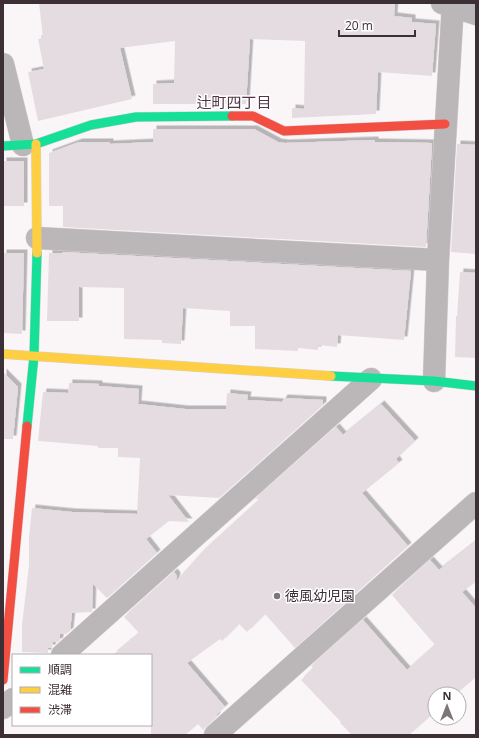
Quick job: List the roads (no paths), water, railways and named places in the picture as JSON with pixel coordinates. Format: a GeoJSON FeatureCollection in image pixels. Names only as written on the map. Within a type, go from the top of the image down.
{"type":"FeatureCollection","features":[{"type":"Feature","properties":{"kind":"street"},"geometry":{"type":"LineString","coordinates":[[434,381],[449,4],[476,14]]}},
{"type":"Feature","properties":{"kind":"street"},"geometry":{"type":"LineString","coordinates":[[3,64],[21,145],[37,238],[34,356],[7,607],[3,680]]}},
{"type":"Feature","properties":{"kind":"street"},"geometry":{"type":"LineString","coordinates":[[21,145],[91,125],[136,117],[253,116],[284,131],[445,124]]}},
{"type":"Feature","properties":{"kind":"street"},"geometry":{"type":"LineString","coordinates":[[37,238],[438,260]]}},
{"type":"Feature","properties":{"kind":"street"},"geometry":{"type":"LineString","coordinates":[[3,354],[371,379],[434,381],[475,387]]}},
{"type":"Feature","properties":{"kind":"street"},"geometry":{"type":"LineString","coordinates":[[63,654],[371,379]]}},
{"type":"Feature","properties":{"kind":"street"},"geometry":{"type":"LineString","coordinates":[[215,735],[476,503]]}},
{"type":"Feature","properties":{"kind":"street"},"geometry":{"type":"LineString","coordinates":[[3,708],[12,700]]}},
{"type":"Feature","properties":{"kind":"place","name":"徳風幼児園"},"geometry":{"type":"Point","coordinates":[277,596]}},
{"type":"Feature","properties":{"kind":"district","name":"辻町四丁目"},"geometry":{"type":"Point","coordinates":[234,103]}}]}
